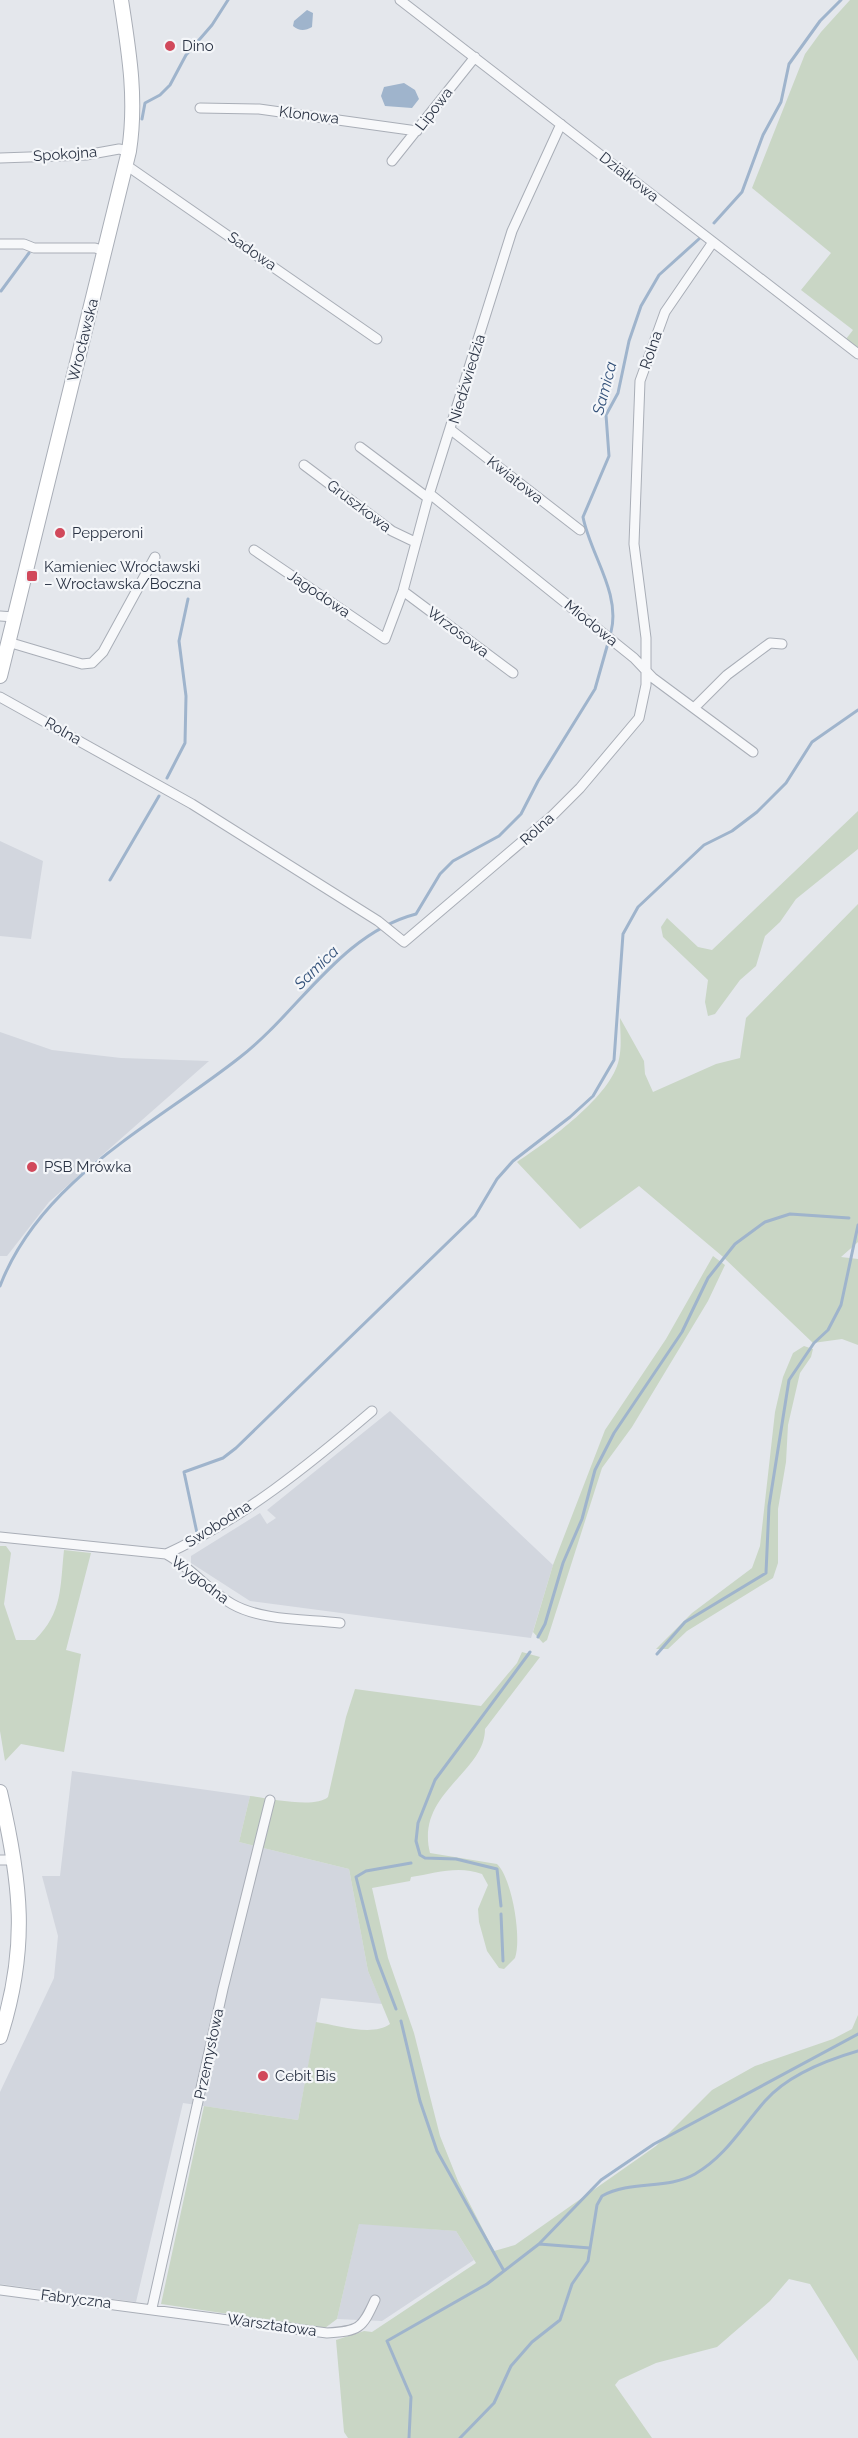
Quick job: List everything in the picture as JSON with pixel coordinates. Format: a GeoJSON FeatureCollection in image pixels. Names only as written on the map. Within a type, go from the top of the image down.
{"type":"FeatureCollection","features":[{"type":"Feature","properties":{"kind":"main road","name":"Wrocławska"},"geometry":{"type":"LineString","coordinates":[[0,676],[8,642],[7,616],[105,251],[129,151],[134,112],[133,80],[121,0]]}},
{"type":"Feature","properties":{"kind":"main road"},"geometry":{"type":"LineString","coordinates":[[0,1792],[15,1860],[20,1905],[18,1953],[9,2010],[0,2037]]}},
{"type":"Feature","properties":{"kind":"street","name":"Działkowa"},"geometry":{"type":"LineString","coordinates":[[400,0],[858,354]]}},
{"type":"Feature","properties":{"kind":"street","name":"Lipowa"},"geometry":{"type":"LineString","coordinates":[[392,161],[475,57]]}},
{"type":"Feature","properties":{"kind":"street","name":"Klonowa"},"geometry":{"type":"LineString","coordinates":[[200,108],[259,109],[417,131]]}},
{"type":"Feature","properties":{"kind":"street","name":"Niedźwiedzia"},"geometry":{"type":"LineString","coordinates":[[385,639],[403,591],[415,542],[512,231],[561,124]]}},
{"type":"Feature","properties":{"kind":"street","name":"Spokojna"},"geometry":{"type":"LineString","coordinates":[[0,158],[86,155],[119,149],[129,151]]}},
{"type":"Feature","properties":{"kind":"street","name":"Sadowa"},"geometry":{"type":"LineString","coordinates":[[126,165],[377,339]]}},
{"type":"Feature","properties":{"kind":"street","name":"Rolna"},"geometry":{"type":"LineString","coordinates":[[0,697],[192,804],[385,927],[404,942],[498,863],[580,788],[639,718],[646,685],[646,638],[634,544],[640,381],[665,312],[713,242]]}},
{"type":"Feature","properties":{"kind":"street"},"geometry":{"type":"LineString","coordinates":[[0,243],[24,243],[34,248],[95,248],[105,251]]}},
{"type":"Feature","properties":{"kind":"street","name":"Kwiatowa"},"geometry":{"type":"LineString","coordinates":[[451,430],[580,530]]}},
{"type":"Feature","properties":{"kind":"street","name":"Miodowa"},"geometry":{"type":"LineString","coordinates":[[360,447],[429,496],[646,668],[653,678],[753,752]]}},
{"type":"Feature","properties":{"kind":"street","name":"Gruszkowa"},"geometry":{"type":"LineString","coordinates":[[304,465],[392,531],[415,542]]}},
{"type":"Feature","properties":{"kind":"street","name":"Jagodowa"},"geometry":{"type":"LineString","coordinates":[[254,550],[385,639]]}},
{"type":"Feature","properties":{"kind":"street"},"geometry":{"type":"LineString","coordinates":[[8,642],[81,664],[92,663],[103,652],[155,557]]}},
{"type":"Feature","properties":{"kind":"street","name":"Wrzosowa"},"geometry":{"type":"LineString","coordinates":[[403,591],[513,673]]}},
{"type":"Feature","properties":{"kind":"street"},"geometry":{"type":"LineString","coordinates":[[694,708],[727,675],[770,643],[782,644]]}},
{"type":"Feature","properties":{"kind":"street","name":"Swobodna"},"geometry":{"type":"LineString","coordinates":[[166,1554],[190,1543],[293,1476],[372,1411]]}},
{"type":"Feature","properties":{"kind":"street"},"geometry":{"type":"LineString","coordinates":[[0,1537],[166,1554]]}},
{"type":"Feature","properties":{"kind":"street","name":"Wygodna"},"geometry":{"type":"LineString","coordinates":[[166,1554],[183,1563],[203,1585],[232,1604],[258,1615],[340,1623]]}},
{"type":"Feature","properties":{"kind":"street","name":"Przemysłowa"},"geometry":{"type":"LineString","coordinates":[[152,2308],[223,1989],[270,1800]]}},
{"type":"Feature","properties":{"kind":"street"},"geometry":{"type":"LineString","coordinates":[[0,1860],[15,1860]]}},
{"type":"Feature","properties":{"kind":"street","name":"Fabryczna"},"geometry":{"type":"LineString","coordinates":[[0,2290],[152,2308]]}},
{"type":"Feature","properties":{"kind":"street","name":"Warsztatowa"},"geometry":{"type":"LineString","coordinates":[[152,2308],[327,2333],[352,2332],[365,2323],[375,2300]]}},
{"type":"Feature","properties":{"kind":"shaded area"},"geometry":{"type":"Polygon","coordinates":[[[0,841],[43,861],[31,939],[0,936],[0,841]]]}},
{"type":"Feature","properties":{"kind":"shaded area"},"geometry":{"type":"Polygon","coordinates":[[[0,1032],[52,1050],[121,1058],[209,1061],[49,1202],[7,1256],[0,1256],[0,1032]]]}},
{"type":"Feature","properties":{"kind":"shaded area"},"geometry":{"type":"Polygon","coordinates":[[[390,1411],[553,1565],[531,1638],[250,1601],[191,1563],[191,1556],[260,1513],[267,1524],[276,1518],[267,1510],[390,1411]]]}},
{"type":"Feature","properties":{"kind":"shaded area"},"geometry":{"type":"Polygon","coordinates":[[[72,1771],[250,1796],[239,1842],[349,1869],[368,1971],[382,2004],[321,1998],[298,2120],[183,2103],[136,2302],[0,2284],[0,2092],[54,1978],[58,1936],[42,1876],[60,1876],[72,1771]]]}},
{"type":"Feature","properties":{"kind":"shaded area"},"geometry":{"type":"Polygon","coordinates":[[[359,2223],[456,2231],[474,2260],[382,2321],[337,2319],[359,2223]]]}},
{"type":"Feature","properties":{"kind":"green space"},"geometry":{"type":"Polygon","coordinates":[[[850,0],[858,0],[858,348],[846,339],[853,330],[801,290],[831,253],[752,188],[805,54],[850,0]]]}},
{"type":"Feature","properties":{"kind":"green space"},"geometry":{"type":"Polygon","coordinates":[[[858,811],[858,849],[796,899],[780,922],[765,936],[756,966],[740,980],[715,1014],[708,1016],[705,1002],[708,980],[663,937],[661,927],[667,918],[698,947],[712,950],[858,811]]]}},
{"type":"Feature","properties":{"kind":"green space"},"geometry":{"type":"Polygon","coordinates":[[[858,904],[858,1242],[841,1257],[858,1259],[858,1345],[842,1339],[813,1343],[722,1256],[639,1186],[580,1229],[517,1162],[577,1117],[604,1088],[614,1073],[619,1059],[620,1018],[644,1061],[645,1074],[653,1092],[716,1064],[740,1058],[746,1018],[858,904]]]}},
{"type":"Feature","properties":{"kind":"green space"},"geometry":{"type":"Polygon","coordinates":[[[713,1256],[725,1265],[708,1301],[632,1427],[602,1468],[547,1640],[543,1643],[533,1632],[553,1565],[605,1430],[666,1339],[713,1256]]]}},
{"type":"Feature","properties":{"kind":"green space"},"geometry":{"type":"Polygon","coordinates":[[[804,1346],[813,1349],[811,1357],[800,1373],[788,1425],[786,1462],[778,1509],[778,1563],[773,1578],[687,1631],[668,1649],[656,1649],[692,1613],[752,1568],[760,1546],[775,1412],[783,1377],[793,1353],[804,1346]]]}},
{"type":"Feature","properties":{"kind":"green space"},"geometry":{"type":"Polygon","coordinates":[[[0,1546],[6,1546],[11,1553],[4,1604],[16,1640],[35,1640],[51,1619],[59,1598],[64,1550],[91,1553],[66,1650],[81,1654],[64,1752],[21,1744],[5,1761],[0,1731],[0,1546]]]}},
{"type":"Feature","properties":{"kind":"green space"},"geometry":{"type":"Polygon","coordinates":[[[522,1652],[540,1657],[485,1729],[482,1745],[474,1758],[441,1799],[432,1814],[428,1832],[430,1853],[497,1864],[502,1871],[514,1909],[517,1937],[515,1958],[504,1969],[499,1968],[487,1951],[478,1909],[488,1885],[482,1874],[465,1870],[447,1871],[411,1877],[410,1881],[372,1888],[388,1958],[414,2033],[440,2136],[458,2181],[494,2251],[515,2245],[656,2146],[712,2090],[755,2066],[833,2039],[852,2029],[858,2015],[858,2361],[810,2284],[789,2279],[770,2301],[717,2347],[656,2363],[619,2380],[615,2385],[652,2438],[348,2438],[344,2432],[336,2340],[364,2331],[372,2332],[476,2263],[456,2231],[359,2224],[337,2319],[325,2328],[161,2304],[204,2106],[298,2120],[316,2022],[365,2030],[383,2028],[390,2024],[368,1971],[349,1869],[239,1842],[250,1796],[302,1802],[313,1802],[328,1797],[346,1717],[355,1689],[481,1706],[517,1663],[522,1652]]]}},
{"type":"Feature","properties":{"kind":"water"},"geometry":{"type":"Polygon","coordinates":[[[307,10],[313,13],[312,27],[302,30],[293,26],[294,21],[307,10]]]}},
{"type":"Feature","properties":{"kind":"water"},"geometry":{"type":"Polygon","coordinates":[[[404,83],[415,90],[419,99],[412,108],[385,106],[381,96],[384,87],[404,83]]]}},
{"type":"Feature","properties":{"kind":"waterway"},"geometry":{"type":"LineString","coordinates":[[142,119],[145,103],[160,95],[170,85],[186,55],[212,25],[228,0]]}},
{"type":"Feature","properties":{"kind":"waterway","name":"Samica"},"geometry":{"type":"LineString","coordinates":[[714,223],[742,192],[763,135],[781,102],[789,64],[820,21],[841,0]]}},
{"type":"Feature","properties":{"kind":"waterway","name":"Samica"},"geometry":{"type":"LineString","coordinates":[[611,632],[612,603],[583,517],[609,456],[606,415],[618,393],[629,341],[641,306],[659,275],[700,238]]}},
{"type":"Feature","properties":{"kind":"waterway"},"geometry":{"type":"LineString","coordinates":[[1,291],[29,253]]}},
{"type":"Feature","properties":{"kind":"waterway"},"geometry":{"type":"LineString","coordinates":[[167,778],[185,743],[186,696],[179,641],[188,599]]}},
{"type":"Feature","properties":{"kind":"waterway","name":"Samica"},"geometry":{"type":"LineString","coordinates":[[0,1286],[19,1248],[43,1215],[71,1185],[137,1131],[239,1058],[261,1039],[342,956],[365,938],[389,924],[416,914],[440,874],[453,861],[499,836],[521,814],[538,781],[595,689],[608,643]]}},
{"type":"Feature","properties":{"kind":"waterway"},"geometry":{"type":"LineString","coordinates":[[197,1533],[184,1472],[223,1458],[236,1448],[475,1216],[497,1179],[513,1161],[593,1096],[614,1060],[623,934],[638,907],[704,845],[732,831],[757,812],[786,783],[812,742],[858,710]]}},
{"type":"Feature","properties":{"kind":"waterway"},"geometry":{"type":"LineString","coordinates":[[110,880],[159,796]]}},
{"type":"Feature","properties":{"kind":"waterway"},"geometry":{"type":"LineString","coordinates":[[538,1637],[545,1624],[563,1563],[582,1519],[595,1470],[614,1433],[682,1332],[708,1278],[735,1244],[765,1222],[790,1214],[849,1218]]}},
{"type":"Feature","properties":{"kind":"waterway"},"geometry":{"type":"LineString","coordinates":[[657,1654],[685,1622],[766,1573],[769,1506],[789,1380],[814,1343],[828,1330],[841,1305],[858,1225]]}},
{"type":"Feature","properties":{"kind":"waterway"},"geometry":{"type":"LineString","coordinates":[[501,1906],[497,1869],[456,1859],[425,1858],[420,1855],[416,1841],[418,1823],[435,1780],[530,1652]]}},
{"type":"Feature","properties":{"kind":"waterway"},"geometry":{"type":"LineString","coordinates":[[396,2009],[377,1959],[356,1877],[366,1871],[411,1863]]}},
{"type":"Feature","properties":{"kind":"waterway"},"geometry":{"type":"LineString","coordinates":[[501,1914],[503,1961]]}},
{"type":"Feature","properties":{"kind":"waterway"},"geometry":{"type":"LineString","coordinates":[[401,2021],[420,2101],[437,2151],[504,2271]]}},
{"type":"Feature","properties":{"kind":"waterway"},"geometry":{"type":"LineString","coordinates":[[539,2244],[601,2180],[654,2144],[858,2034]]}},
{"type":"Feature","properties":{"kind":"waterway"},"geometry":{"type":"LineString","coordinates":[[460,2438],[494,2403],[511,2366],[532,2342],[560,2320],[572,2284],[588,2261],[597,2205],[602,2196],[625,2188],[673,2182],[695,2174],[725,2150],[765,2101],[784,2084],[821,2064],[858,2051]]}},
{"type":"Feature","properties":{"kind":"waterway"},"geometry":{"type":"LineString","coordinates":[[409,2438],[411,2397],[387,2341],[487,2284],[539,2244],[590,2248]]}},
{"type":"Feature","properties":{"kind":"place","name":"Dino"},"geometry":{"type":"Point","coordinates":[170,46]}},
{"type":"Feature","properties":{"kind":"place","name":"Pepperoni"},"geometry":{"type":"Point","coordinates":[60,533]}},
{"type":"Feature","properties":{"kind":"place","name":"Kamieniec Wrocławski – Wrocławska/Boczna"},"geometry":{"type":"Point","coordinates":[32,576]}},
{"type":"Feature","properties":{"kind":"place","name":"PSB Mrówka"},"geometry":{"type":"Point","coordinates":[32,1167]}},
{"type":"Feature","properties":{"kind":"place","name":"Cebit Bis"},"geometry":{"type":"Point","coordinates":[263,2076]}}]}
